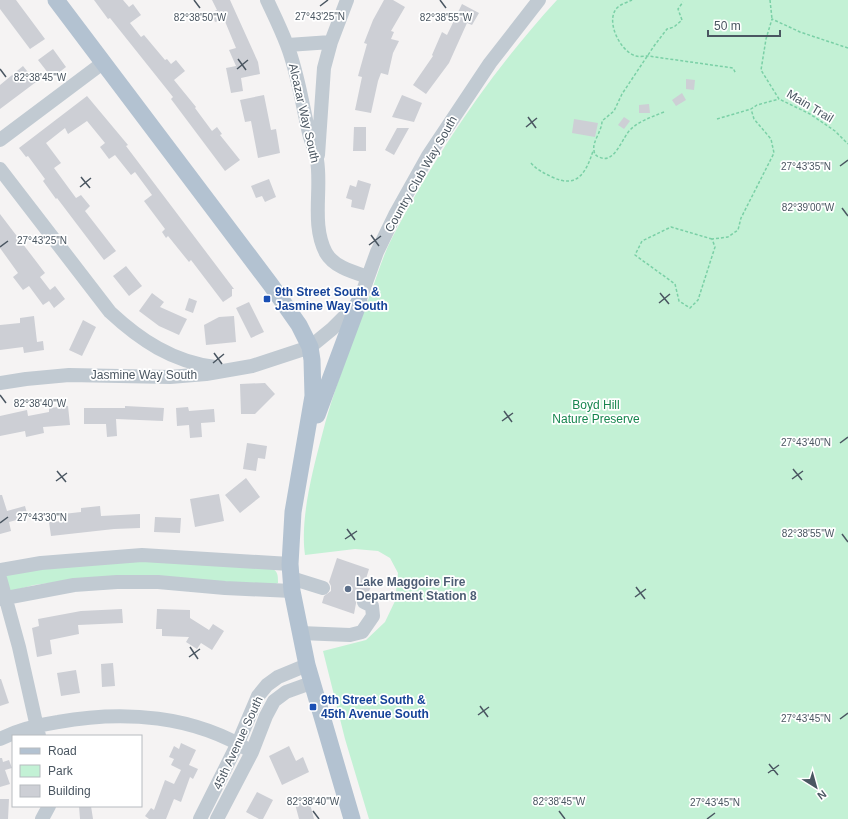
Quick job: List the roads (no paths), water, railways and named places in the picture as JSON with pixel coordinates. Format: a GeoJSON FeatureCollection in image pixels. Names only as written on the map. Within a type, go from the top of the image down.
{"type":"FeatureCollection","features":[{"type":"Feature","properties":{"kind":"main road"},"geometry":{"type":"LineString","coordinates":[[56,0],[271,285],[298,325],[310,347],[313,371],[313,396],[307,441],[293,512],[291,577],[300,633],[311,683],[352,819]]}},
{"type":"Feature","properties":{"kind":"main road"},"geometry":{"type":"LineString","coordinates":[[307,441],[359,302]]}},
{"type":"Feature","properties":{"kind":"street","name":"Alcazar Way South"},"geometry":{"type":"LineString","coordinates":[[267,0],[288,45],[302,97],[309,134],[317,159],[319,224],[326,254],[333,262],[346,269],[368,277]]}},
{"type":"Feature","properties":{"kind":"street"},"geometry":{"type":"LineString","coordinates":[[317,159],[321,133],[324,68],[331,42],[347,0]]}},
{"type":"Feature","properties":{"kind":"street","name":"Country Club Way South"},"geometry":{"type":"LineString","coordinates":[[310,347],[336,325],[359,302],[368,277],[395,215],[428,156],[490,62],[539,0]]}},
{"type":"Feature","properties":{"kind":"street"},"geometry":{"type":"LineString","coordinates":[[288,45],[331,42]]}},
{"type":"Feature","properties":{"kind":"street"},"geometry":{"type":"LineString","coordinates":[[0,140],[104,62]]}},
{"type":"Feature","properties":{"kind":"street"},"geometry":{"type":"LineString","coordinates":[[0,169],[89,286],[110,312],[130,330],[146,342],[170,355],[197,365],[227,369]]}},
{"type":"Feature","properties":{"kind":"street","name":"Jasmine Way South"},"geometry":{"type":"LineString","coordinates":[[0,383],[69,375],[170,377],[206,374],[227,369],[252,366],[310,347]]}},
{"type":"Feature","properties":{"kind":"street"},"geometry":{"type":"LineString","coordinates":[[0,570],[40,563],[142,555],[291,577],[324,588]]}},
{"type":"Feature","properties":{"kind":"street"},"geometry":{"type":"LineString","coordinates":[[3,598],[74,585],[117,582],[158,582],[225,588],[291,577]]}},
{"type":"Feature","properties":{"kind":"street"},"geometry":{"type":"LineString","coordinates":[[0,578],[3,598],[20,646],[38,731]]}},
{"type":"Feature","properties":{"kind":"street"},"geometry":{"type":"LineString","coordinates":[[300,633],[350,635],[362,632],[373,616],[372,606],[364,602]]}},
{"type":"Feature","properties":{"kind":"street","name":"45th Avenue South"},"geometry":{"type":"LineString","coordinates":[[200,819],[238,743],[249,714],[258,696],[267,685],[278,677],[307,665]]}},
{"type":"Feature","properties":{"kind":"street","name":"45th Avenue South"},"geometry":{"type":"LineString","coordinates":[[217,819],[252,752],[266,716],[274,701],[286,692],[311,683]]}},
{"type":"Feature","properties":{"kind":"street"},"geometry":{"type":"LineString","coordinates":[[19,735],[38,731],[73,719],[130,716],[153,717],[189,724],[219,734],[252,752]]}},
{"type":"Feature","properties":{"kind":"street"},"geometry":{"type":"LineString","coordinates":[[0,739],[12,736]]}},
{"type":"Feature","properties":{"kind":"street"},"geometry":{"type":"LineString","coordinates":[[42,819],[48,807]]}},
{"type":"Feature","properties":{"kind":"street"},"geometry":{"type":"LineString","coordinates":[[49,807],[49,819]]}},
{"type":"Feature","properties":{"kind":"place","name":"9th Street South & Jasmine Way South"},"geometry":{"type":"Point","coordinates":[267,299]}},
{"type":"Feature","properties":{"kind":"place","name":"Lake Maggoire Fire Department Station 8"},"geometry":{"type":"Point","coordinates":[348,589]}},
{"type":"Feature","properties":{"kind":"place","name":"9th Street South & 45th Avenue South"},"geometry":{"type":"Point","coordinates":[313,707]}},
{"type":"Feature","properties":{"kind":"park label","name":"Boyd Hill Nature Preserve"},"geometry":{"type":"Point","coordinates":[596,412]}}]}
